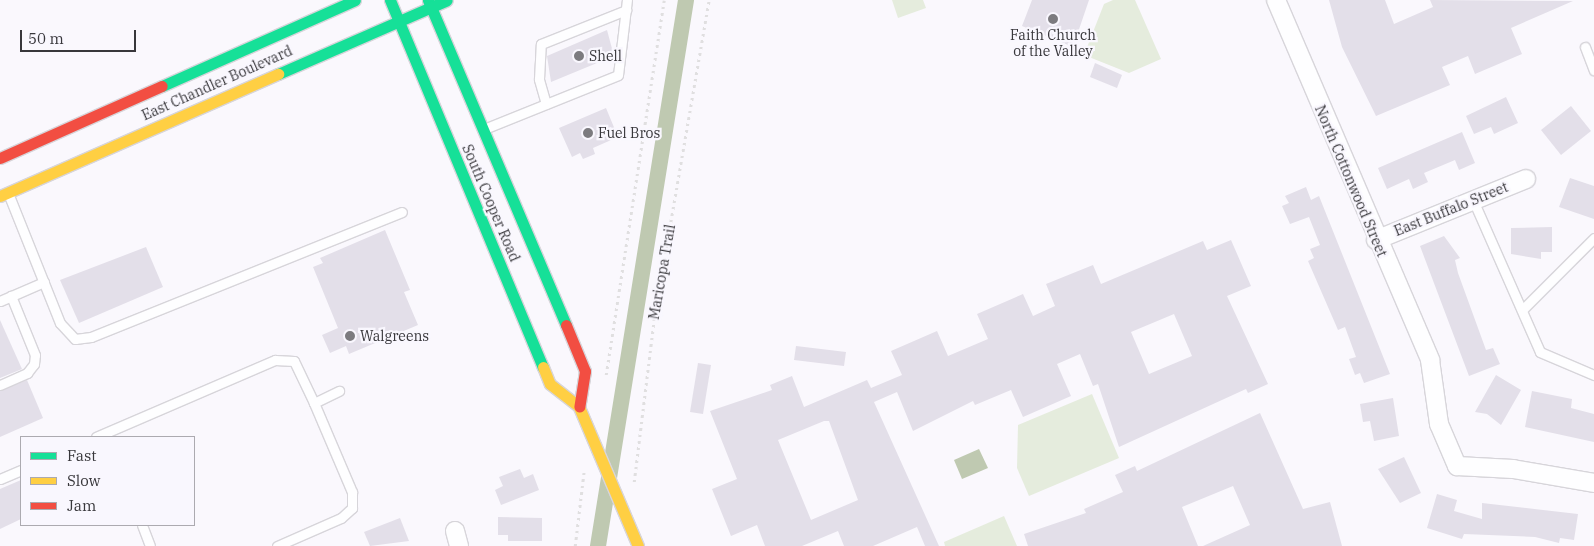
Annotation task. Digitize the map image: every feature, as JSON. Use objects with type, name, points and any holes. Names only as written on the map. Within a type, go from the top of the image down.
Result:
[{"type":"main road","name":"East Chandler Boulevard","points":[[0,158],[355,0]]},
{"type":"main road","name":"South Cooper Road","points":[[390,0],[550,384],[579,407],[638,546]]},
{"type":"main road","name":"East Chandler Boulevard","points":[[4,194],[399,21],[430,3],[447,0]]},
{"type":"main road","name":"South Cooper Road","points":[[430,3],[585,371],[579,407]]},
{"type":"main road","points":[[3,180],[4,194]]},
{"type":"street","name":"North Cottonwood Street","points":[[1276,0],[1376,240],[1430,360],[1439,424],[1457,466],[1513,468],[1594,483]]},
{"type":"street","name":"East Buffalo Street","points":[[1376,240],[1526,179]]},
{"type":"lane","points":[[484,130],[618,75],[627,5]]},
{"type":"lane","points":[[546,104],[539,79],[541,44],[627,5]]},
{"type":"lane","points":[[1585,47],[1594,70]]},
{"type":"lane","points":[[4,194],[44,282],[60,323],[75,339],[91,337],[402,212]]},
{"type":"lane","points":[[1473,200],[1540,352],[1594,374]]},
{"type":"lane","points":[[1522,310],[1594,238]]},
{"type":"lane","points":[[0,301],[44,282]]},
{"type":"lane","points":[[0,385],[27,373],[34,364],[35,355],[11,296]]},
{"type":"lane","points":[[102,436],[275,360],[294,360],[352,492],[352,508],[341,518],[276,546]]},
{"type":"lane","points":[[314,403],[338,391]]},
{"type":"lane","points":[[0,479],[20,470]]},
{"type":"lane","points":[[142,526],[150,546]]},
{"type":"path","points":[[604,383],[664,0]]},
{"type":"path","name":"Maricopa Trail","points":[[634,485],[654,318],[709,0]]},
{"type":"path","points":[[575,546],[586,465]]},
{"type":"shaded area","points":[[892,0],[923,0],[926,8],[898,18]]},
{"type":"shaded area","points":[[1113,0],[1135,0],[1161,59],[1129,73],[1084,55],[1104,4]]},
{"type":"shaded area","points":[[1092,394],[1119,458],[1029,496],[1017,468],[1018,425]]},
{"type":"shaded area","points":[[979,449],[988,468],[962,479],[954,460]]},
{"type":"shaded area","points":[[1004,516],[1017,546],[945,546],[944,542]]},
{"type":"building","name":"Faith Church of the Valley","points":[[1032,0],[1089,0],[1073,47],[1022,26]]},
{"type":"building","points":[[1329,0],[1385,0],[1394,24],[1433,7],[1430,0],[1573,1],[1511,28],[1522,54],[1475,74],[1468,56],[1442,67],[1450,85],[1376,116],[1342,47]]},
{"type":"building","name":"Shell","points":[[607,30],[614,56],[551,82],[547,56]]},
{"type":"building","points":[[1095,63],[1122,75],[1117,88],[1090,77]]},
{"type":"building","points":[[1506,97],[1518,123],[1494,134],[1491,127],[1474,134],[1466,116]]},
{"type":"building","points":[[1571,106],[1591,131],[1561,155],[1541,130]]},
{"type":"building","name":"Fuel Bros","points":[[606,108],[618,137],[593,148],[595,154],[583,159],[580,153],[572,157],[559,128]]},
{"type":"building","points":[[1462,132],[1475,163],[1459,170],[1455,160],[1424,173],[1428,182],[1413,189],[1409,179],[1387,189],[1378,168]]},
{"type":"building","points":[[1570,178],[1594,186],[1594,219],[1559,207]]},
{"type":"building","points":[[1306,187],[1311,200],[1319,196],[1390,374],[1364,383],[1360,373],[1355,375],[1349,359],[1356,357],[1345,327],[1338,330],[1308,261],[1314,258],[1310,249],[1320,245],[1309,217],[1290,224],[1282,206],[1289,203],[1285,196]]},
{"type":"building","points":[[1552,227],[1552,252],[1541,252],[1541,259],[1511,254],[1511,228]]},
{"type":"building","name":"Walgreens","points":[[385,230],[410,290],[404,292],[418,325],[349,354],[346,346],[330,353],[322,335],[338,328],[313,267],[323,263],[320,258]]},
{"type":"building","points":[[1444,236],[1460,258],[1455,260],[1458,273],[1486,350],[1493,348],[1500,364],[1469,376],[1420,246]]},
{"type":"building","points":[[1231,240],[1251,286],[1227,296],[1268,384],[1248,393],[1246,389],[1119,447],[1098,384],[1093,386],[1080,354],[1057,364],[1071,396],[1023,417],[1011,390],[975,405],[973,401],[913,431],[897,392],[874,402],[939,546],[925,546],[917,527],[873,546],[844,546],[838,531],[802,546],[765,546],[757,525],[731,536],[712,489],[737,479],[710,411],[772,390],[770,385],[792,376],[804,407],[867,380],[871,388],[902,375],[891,351],[937,331],[948,356],[988,339],[977,314],[1023,294],[1033,316],[1055,306],[1046,284],[1093,265],[1101,284],[1203,241],[1207,250]],"holes":[[[1174,314],[1192,356],[1149,374],[1131,332]],[[824,421],[829,421],[858,500],[811,520],[778,440]]]},
{"type":"building","points":[[146,247],[163,287],[79,323],[60,280]]},
{"type":"building","points":[[0,320],[22,369],[0,378]]},
{"type":"building","points":[[796,346],[846,352],[844,366],[794,360]]},
{"type":"building","points":[[698,363],[711,365],[703,414],[690,412]]},
{"type":"building","points":[[1496,375],[1521,390],[1501,425],[1487,414],[1475,412]]},
{"type":"building","points":[[27,380],[43,418],[0,437],[0,391]]},
{"type":"building","points":[[1532,391],[1572,399],[1571,408],[1594,414],[1594,442],[1525,427]]},
{"type":"building","points":[[1393,398],[1399,436],[1374,441],[1370,421],[1363,422],[1360,404]]},
{"type":"building","points":[[1260,413],[1303,509],[1330,502],[1342,546],[1203,546],[1250,525],[1233,486],[1182,507],[1198,546],[1028,546],[1024,534],[1086,513],[1084,509],[1123,492],[1115,475],[1135,466],[1137,471]]},
{"type":"building","points":[[1404,457],[1421,493],[1400,503],[1378,469]]},
{"type":"building","points":[[520,469],[524,478],[533,474],[539,490],[501,505],[495,490],[503,486],[499,477]]},
{"type":"building","points":[[20,480],[20,519],[0,529],[0,489]]},
{"type":"building","points":[[1437,494],[1457,500],[1454,511],[1482,519],[1482,503],[1578,514],[1574,540],[1560,538],[1559,543],[1535,537],[1464,534],[1462,539],[1427,528]]},
{"type":"building","points":[[498,517],[542,518],[542,541],[508,541],[508,535],[498,535]]},
{"type":"building","points":[[400,518],[409,541],[370,546],[364,532]]},
{"type":"waterway","points":[[598,546],[686,0]]},
{"type":"traffic: fast","points":[[162,86],[355,0]]},
{"type":"traffic: fast","points":[[390,0],[543,367]]},
{"type":"traffic: fast","points":[[428,0],[566,325]]},
{"type":"traffic: fast","points":[[278,74],[447,0]]},
{"type":"traffic: slow","points":[[0,196],[278,74]]},
{"type":"traffic: slow","points":[[543,367],[550,384],[579,407],[638,546]]},
{"type":"traffic: jam","points":[[0,158],[162,86]]},
{"type":"traffic: jam","points":[[566,325],[585,371],[579,407]]},
{"type":"place","name":"Faith Church of the Valley","points":[[1053,19]]},
{"type":"place","name":"Shell","points":[[579,56]]},
{"type":"place","name":"Fuel Bros","points":[[588,133]]},
{"type":"place","name":"Walgreens","points":[[350,336]]}]
